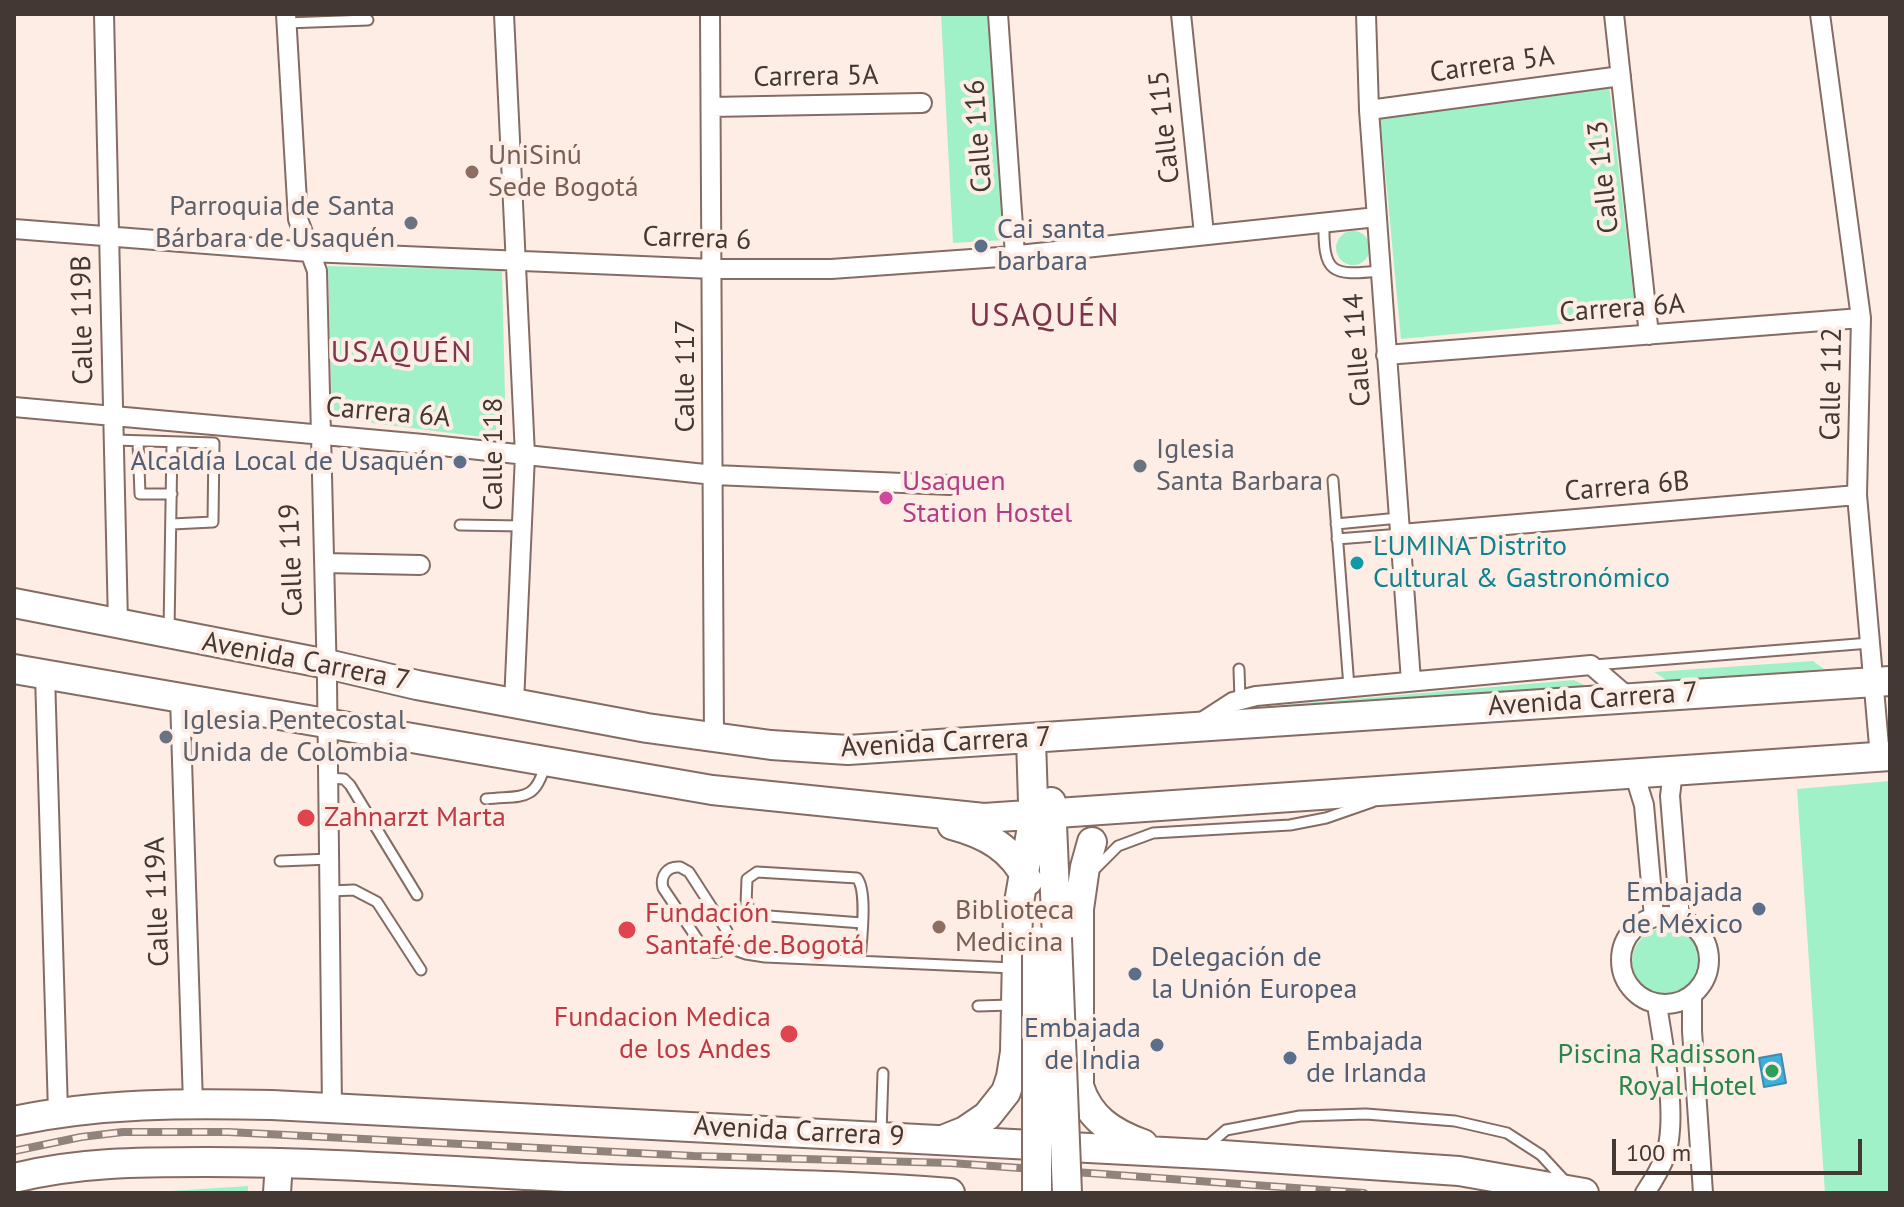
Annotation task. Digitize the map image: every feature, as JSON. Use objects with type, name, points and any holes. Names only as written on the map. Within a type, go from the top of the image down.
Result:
[{"type":"main road","name":"Avenida Carrera 7","points":[[14,603],[647,728],[848,750],[1882,682]]},
{"type":"main road","name":"Avenida Carrera 7","points":[[14,669],[735,793],[984,818],[1885,757]]},
{"type":"main road","points":[[1040,738],[1043,892],[1067,1193]]},
{"type":"main road","points":[[1043,892],[1129,808]]},
{"type":"main road","points":[[897,811],[984,836],[1010,853],[1043,892],[1079,909],[1078,1074],[1083,1096],[1087,1107],[1111,1130],[1166,1152]]},
{"type":"main road","points":[[943,1140],[965,1131],[987,1116],[1006,1092],[1014,1066],[1017,968],[1043,892],[1042,814]]},
{"type":"main road","points":[[1037,1193],[1047,940]]},
{"type":"main road","name":"Avenida Carrera 9","points":[[14,1121],[58,1112],[145,1104],[332,1108],[1166,1152],[1459,1171],[1578,1191]]},
{"type":"main road","name":"Avenida Carrera 9","points":[[14,1178],[109,1162],[273,1162],[819,1190],[950,1193]]},
{"type":"street","name":"Calle 119B","points":[[104,14],[118,624]]},
{"type":"street","name":"Calle 118","points":[[504,14],[525,455],[514,703]]},
{"type":"street","name":"Calle 117","points":[[710,14],[714,737]]},
{"type":"street","name":"Calle 116","points":[[998,14],[1015,255]]},
{"type":"street","name":"Calle 115","points":[[1181,14],[1204,234]]},
{"type":"street","name":"Calle 114","points":[[1366,14],[1369,110],[1411,681]]},
{"type":"street","name":"Calle 113","points":[[1614,14],[1649,335]]},
{"type":"street","name":"Calle 112","points":[[1820,14],[1861,318],[1857,495],[1870,643],[1882,682],[1877,727],[1885,757]]},
{"type":"street","name":"Calle 119","points":[[286,19],[298,219],[317,271],[327,664],[332,1108]]},
{"type":"street","name":"Carrera 5A","points":[[1369,110],[1621,76]]},
{"type":"street","name":"Carrera 5A","points":[[711,107],[922,103]]},
{"type":"street","name":"Carrera 6","points":[[14,229],[309,252],[713,269],[831,269],[1015,255],[1377,217]]},
{"type":"street","name":"Carrera 6A","points":[[1386,355],[1861,318]]},
{"type":"street","name":"Carrera 6A","points":[[14,407],[113,416],[214,435],[321,435],[714,475],[950,485]]},
{"type":"street","name":"Carrera 6B","points":[[1400,526],[1857,495]]},
{"type":"street","points":[[324,563],[420,565]]},
{"type":"street","points":[[1195,727],[1240,699],[1591,665],[1628,697]]},
{"type":"street","points":[[45,675],[58,1112]]},
{"type":"street","name":"Calle 119A","points":[[180,698],[193,1104]]},
{"type":"street","points":[[1673,771],[1670,796],[1680,919]]},
{"type":"street","points":[[1634,773],[1644,805],[1654,917]]},
{"type":"street","points":[[1654,917],[1680,919],[1698,931],[1709,951],[1707,975],[1692,995],[1682,1002],[1657,1004],[1635,992],[1622,969],[1621,957],[1631,932],[1642,923],[1654,917]]},
{"type":"street","points":[[1692,995],[1703,1193]]},
{"type":"street","points":[[1645,1193],[1666,1154],[1671,1127],[1657,1004]]},
{"type":"street","points":[[265,1193],[273,1162]]},
{"type":"street","points":[[273,1162],[277,1193]]},
{"type":"lane","points":[[286,19],[368,20]]},
{"type":"lane","points":[[1324,221],[1323,246],[1336,272],[1380,271]]},
{"type":"lane","points":[[114,440],[172,442],[214,435],[213,522],[172,524]]},
{"type":"lane","points":[[138,442],[140,494],[172,494]]},
{"type":"lane","points":[[168,635],[172,442]]},
{"type":"lane","points":[[1333,480],[1349,687]]},
{"type":"lane","points":[[1336,524],[1400,526]]},
{"type":"lane","points":[[460,525],[522,526]]},
{"type":"lane","points":[[1337,539],[1400,526]]},
{"type":"lane","points":[[1591,665],[1870,643]]},
{"type":"lane","points":[[1239,669],[1240,699]]},
{"type":"lane","points":[[486,799],[535,791],[546,762]]},
{"type":"lane","points":[[328,778],[344,779],[350,785],[417,895]]},
{"type":"lane","points":[[1043,892],[1133,838],[1166,831],[1290,825],[1326,818],[1411,788]]},
{"type":"lane","points":[[280,861],[330,859]]},
{"type":"lane","points":[[726,947],[727,931],[689,872],[680,867],[670,868],[663,876],[663,888],[701,945],[715,953],[726,947],[765,957],[1017,968]]},
{"type":"lane","points":[[860,961],[862,923],[862,887],[857,878],[757,872],[747,879],[746,904],[756,915],[862,923]]},
{"type":"lane","points":[[330,891],[354,890],[377,902],[421,970]]},
{"type":"lane","points":[[978,1006],[1016,1005]]},
{"type":"lane","points":[[881,1137],[883,1073]]},
{"type":"lane","points":[[1200,1154],[1226,1130],[1300,1116],[1366,1114],[1455,1121],[1507,1133],[1541,1155],[1578,1191]]},
{"type":"green space","points":[[941,14],[994,14],[1006,240],[953,243]]},
{"type":"green space","points":[[1609,85],[1636,317],[1401,339],[1380,116]]},
{"type":"green space","points":[[1353,231],[1365,236],[1370,248],[1365,260],[1353,265],[1341,260],[1336,248],[1341,236]]},
{"type":"green space","points":[[328,266],[502,270],[506,440],[332,418]]},
{"type":"green space","points":[[1813,661],[1824,669],[1668,681],[1654,672]]},
{"type":"green space","points":[[1574,680],[1586,686],[1247,714],[1272,706]]},
{"type":"green space","points":[[1890,781],[1890,1193],[1825,1193],[1797,789]]},
{"type":"green space","points":[[1659,928],[1673,928],[1685,933],[1695,943],[1700,962],[1695,981],[1685,991],[1673,996],[1659,996],[1647,991],[1637,981],[1632,969],[1632,955],[1637,943],[1647,933]]},
{"type":"green space","points":[[248,1186],[248,1193],[139,1193]]},
{"type":"water","name":"Piscina Radisson Royal Hotel","points":[[1781,1054],[1786,1083],[1764,1087],[1759,1058]]},
{"type":"railway","points":[[14,1151],[123,1132],[228,1132],[694,1156],[951,1163],[1364,1193]]},
{"type":"place","name":"UniSinú Sede Bogotá","points":[[472,172]]},
{"type":"place","name":"Parroquia de Santa Bárbara de Usaquén","points":[[411,223]]},
{"type":"place","name":"Cai santa barbara","points":[[981,246]]},
{"type":"place","name":"Alcaldía Local de Usaquén","points":[[460,462]]},
{"type":"place","name":"Iglesia Santa Barbara","points":[[1140,466]]},
{"type":"place","name":"Usaquen Station Hostel","points":[[886,498]]},
{"type":"place","name":"LUMINA Distrito Cultural & Gastronómico","points":[[1357,563]]},
{"type":"place","name":"Iglesia Pentecostal Unida de Colombia","points":[[166,737]]},
{"type":"place","name":"Zahnarzt Marta","points":[[306,818]]},
{"type":"place","name":"Embajada de México","points":[[1759,909]]},
{"type":"place","name":"Biblioteca Medicina","points":[[939,927]]},
{"type":"place","name":"Fundación Santafé de Bogotá","points":[[627,930]]},
{"type":"place","name":"Delegación de la Unión Europea","points":[[1135,974]]},
{"type":"place","name":"Fundacion Medica de los Andes","points":[[789,1034]]},
{"type":"place","name":"Embajada de India","points":[[1157,1045]]},
{"type":"place","name":"Embajada de Irlanda","points":[[1290,1058]]},
{"type":"place","name":"Piscina Radisson Royal Hotel","points":[[1772,1071]]},
{"type":"district","name":"USAQUÉN","points":[[1045,317]]},
{"type":"district","name":"USAQUÉN","points":[[402,353]]}]
